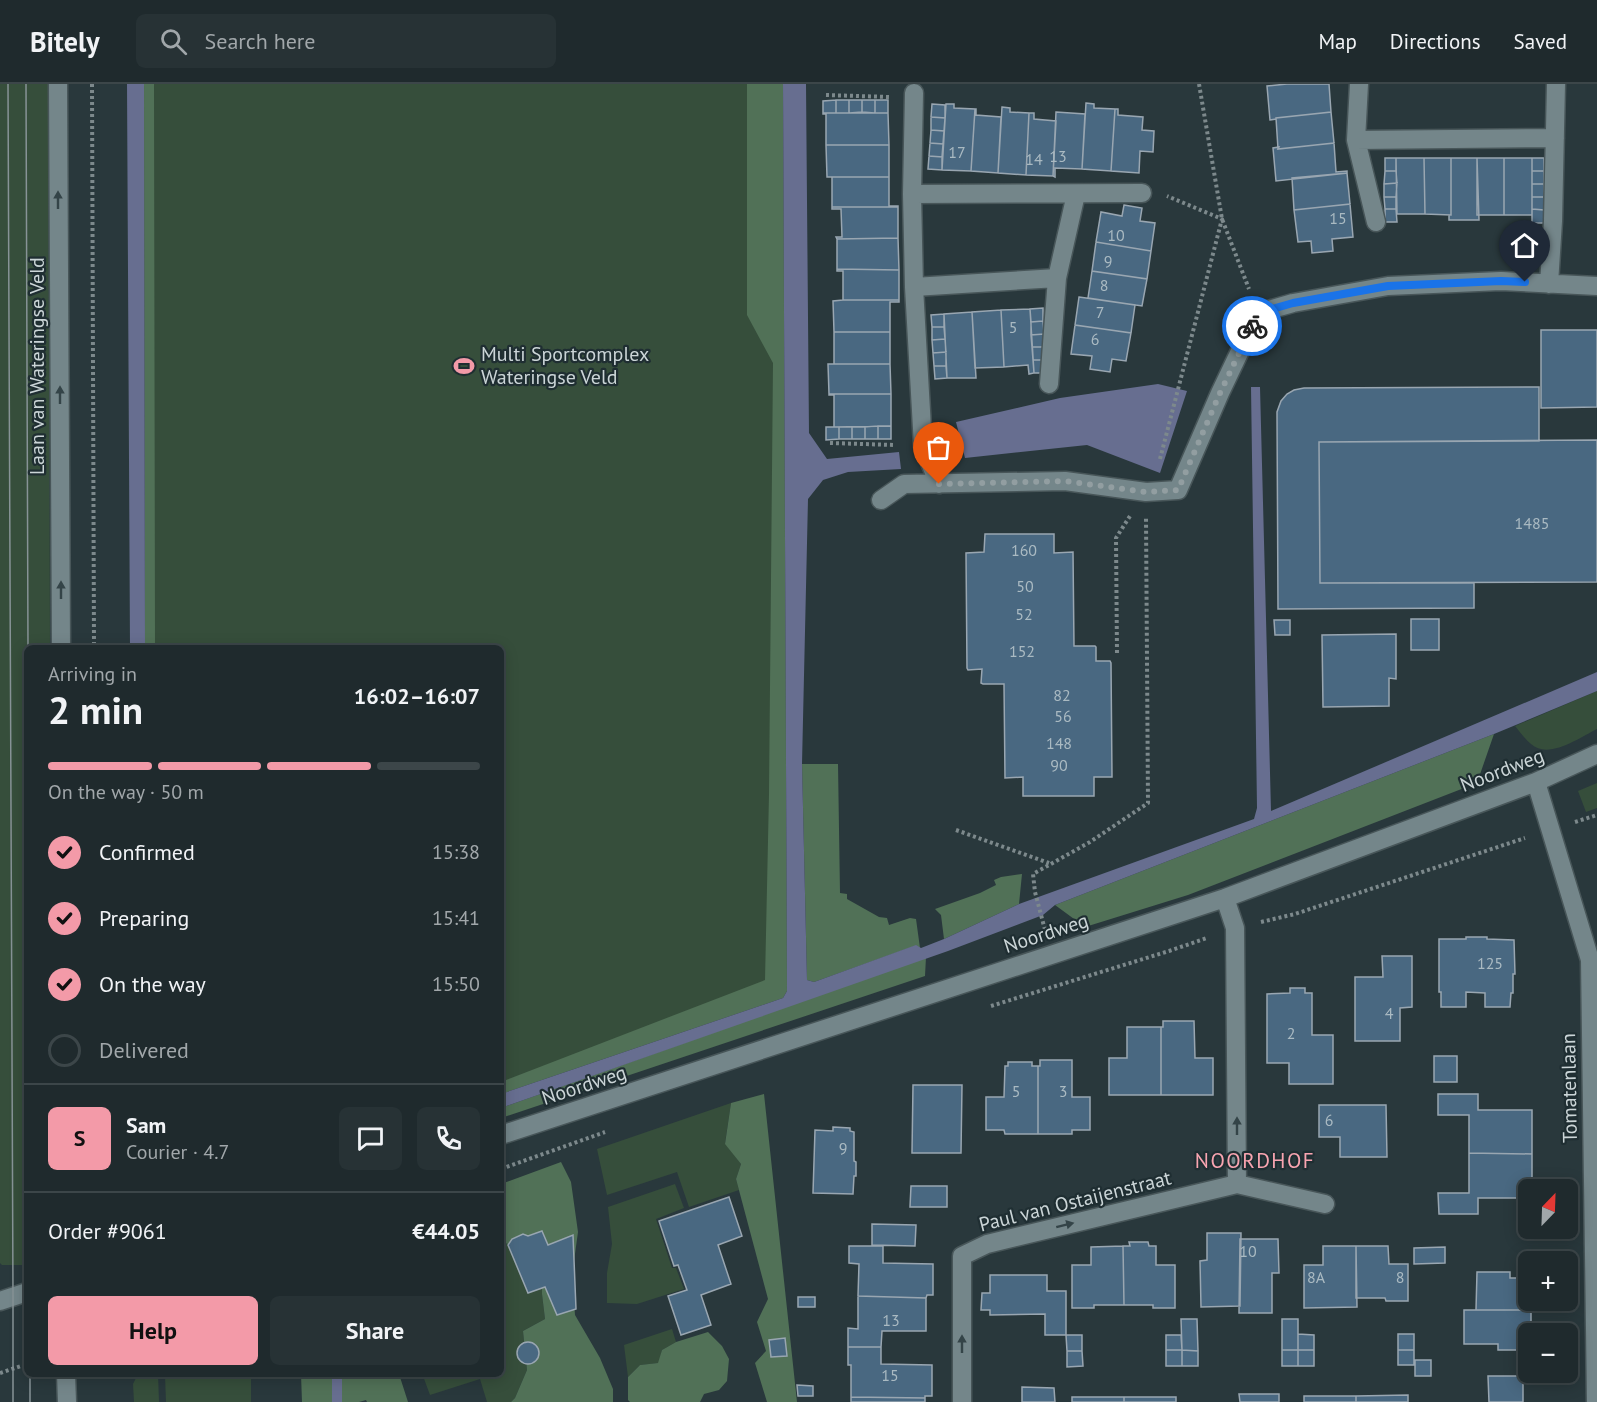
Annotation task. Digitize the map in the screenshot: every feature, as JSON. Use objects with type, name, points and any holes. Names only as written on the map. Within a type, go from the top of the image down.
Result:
[{"type":"street","name":"Laan van Wateringse Veld","points":[[58,84],[61,645]]},
{"type":"street","points":[[1359,84],[1356,140],[1376,222]]},
{"type":"street","points":[[1549,284],[1556,84]]},
{"type":"street","points":[[914,95],[912,194],[914,287],[923,446],[939,484]]},
{"type":"street","points":[[1356,140],[1555,138]]},
{"type":"street","points":[[912,194],[1142,193]]},
{"type":"street","points":[[1049,384],[1057,278],[1077,194]]},
{"type":"street","points":[[914,287],[1057,278]]},
{"type":"street","points":[[881,500],[904,484],[1065,481],[1146,492],[1178,490],[1258,313],[1293,303],[1388,286],[1501,281],[1597,286]]},
{"type":"street","name":"Noordweg","points":[[504,1135],[1225,898],[1536,782],[1597,754]]},
{"type":"street","name":"Tomatenlaan","points":[[1536,782],[1590,960],[1596,1402]]},
{"type":"street","points":[[1225,898],[1235,928],[1237,1184]]},
{"type":"street","name":"Paul van Ostaijenstraat","points":[[962,1402],[962,1256],[987,1244],[1237,1184],[1325,1204]]},
{"type":"street","points":[[0,1301],[24,1293]]},
{"type":"street","points":[[66,1377],[67,1402]]},
{"type":"path","points":[[92,84],[94,645]]},
{"type":"path","points":[[1199,84],[1222,219],[1258,313]]},
{"type":"path","points":[[826,94],[914,95]]},
{"type":"path","points":[[1142,193],[1165,195],[1222,219]]},
{"type":"path","points":[[1158,465],[1222,219]]},
{"type":"path","points":[[830,443],[923,446]]},
{"type":"path","points":[[1117,653],[1116,538],[1146,492]]},
{"type":"path","points":[[1042,922],[1033,874],[1090,842],[1148,802],[1146,492]]},
{"type":"path","points":[[987,1007],[1169,951],[1235,928],[1295,914],[1597,816]]},
{"type":"path","points":[[956,830],[1050,864]]},
{"type":"path","points":[[504,1167],[611,1130]]},
{"type":"path","points":[[0,1373],[24,1365]]},
{"type":"green space","points":[[0,84],[48,84],[50,645],[24,645],[24,1265],[2,1265],[0,1263]]},
{"type":"green space","name":"Multi Sportcomplex Wateringse Veld","points":[[144,84],[783,84],[787,991],[504,1093],[504,645],[145,645]]},
{"type":"green space","points":[[144,84],[154,84],[155,645],[145,645]]},
{"type":"green space","points":[[747,84],[783,84],[787,991],[783,998],[504,1093],[504,1081],[765,980],[773,363],[747,315]]},
{"type":"green space","points":[[1597,691],[1597,729],[1564,746],[1546,750],[1538,748],[1529,742],[1515,726]]},
{"type":"green space","points":[[1494,734],[1477,783],[1188,895],[1085,927],[1055,905]]},
{"type":"green space","points":[[802,764],[838,764],[840,893],[847,894],[847,899],[879,917],[887,918],[889,925],[910,918],[916,919],[920,948],[915,946],[814,982],[807,980]]},
{"type":"green space","points":[[1597,783],[1597,808],[1586,812],[1578,791]]},
{"type":"green space","points":[[1022,874],[1019,904],[944,939],[941,915],[935,909],[980,893],[996,885],[994,880],[1001,877]]},
{"type":"green space","points":[[926,957],[925,976],[504,1117],[504,1107]]},
{"type":"green space","points":[[764,1094],[797,1402],[767,1402],[755,1363],[766,1351],[757,1322],[768,1299],[736,1179],[741,1164],[725,1144],[731,1103]]},
{"type":"green space","points":[[731,1103],[725,1143],[741,1164],[736,1179],[739,1190],[689,1207],[677,1172],[607,1195],[597,1149]]},
{"type":"green space","points":[[561,1162],[571,1182],[578,1232],[572,1276],[575,1315],[600,1358],[613,1389],[613,1402],[511,1402],[527,1370],[523,1331],[545,1319],[542,1273],[521,1253],[504,1242],[504,1183]]},
{"type":"green space","points":[[675,1184],[684,1208],[656,1219],[672,1268],[676,1268],[684,1289],[637,1304],[607,1303],[607,1273],[612,1244],[608,1207]]},
{"type":"green space","points":[[504,1242],[521,1253],[542,1273],[545,1319],[523,1331],[527,1370],[515,1398],[511,1402],[487,1402],[480,1379],[430,1395],[423,1377],[504,1377]]},
{"type":"green space","points":[[672,1329],[676,1342],[662,1350],[659,1363],[640,1365],[628,1377],[624,1345]]},
{"type":"green space","points":[[708,1332],[722,1346],[729,1359],[727,1381],[719,1390],[704,1394],[700,1402],[630,1402],[628,1400],[628,1377],[640,1365],[658,1363],[662,1350],[676,1342]]},
{"type":"green space","points":[[136,1377],[158,1377],[159,1402],[134,1402],[133,1384]]},
{"type":"green space","points":[[165,1377],[251,1377],[251,1402],[166,1402]]},
{"type":"green space","points":[[301,1377],[400,1377],[408,1402],[367,1402],[366,1400],[302,1402]]},
{"type":"water","points":[[127,84],[144,84],[145,645],[130,645]]},
{"type":"water","points":[[783,84],[806,84],[809,433],[827,459],[899,452],[901,469],[848,472],[823,480],[808,499],[802,764],[807,980],[814,982],[916,945],[921,948],[1019,904],[1254,819],[1257,808],[1251,387],[1260,387],[1271,811],[1597,672],[1597,691],[1494,734],[1055,905],[1043,915],[948,951],[504,1107],[504,1093],[783,998],[787,991]]},
{"type":"water","points":[[1158,384],[1187,391],[1160,473],[1087,445],[965,458],[956,422],[1060,398]]},
{"type":"building","points":[[1329,84],[1331,112],[1270,120],[1267,86]]},
{"type":"building","points":[[836,100],[849,100],[849,113],[836,113]]},
{"type":"building","points":[[836,100],[836,113],[823,113],[823,101]]},
{"type":"building","points":[[849,100],[862,100],[862,112],[849,113]]},
{"type":"building","points":[[862,100],[875,100],[875,113],[862,112]]},
{"type":"building","points":[[875,100],[888,100],[888,113],[875,113]]},
{"type":"building","points":[[1086,103],[1094,104],[1094,108],[1115,109],[1111,171],[1082,169]]},
{"type":"building","points":[[932,104],[945,105],[945,118],[931,117]]},
{"type":"building","points":[[946,104],[954,104],[954,108],[975,109],[971,171],[942,170]]},
{"type":"building","points":[[1002,107],[1010,108],[1010,112],[1029,113],[1026,175],[998,173]]},
{"type":"building","points":[[975,109],[976,115],[1001,117],[998,173],[971,171]]},
{"type":"building","points":[[1115,109],[1118,109],[1118,115],[1143,117],[1142,130],[1154,131],[1153,152],[1140,151],[1139,173],[1111,171]]},
{"type":"building","points":[[1056,112],[1085,114],[1082,169],[1055,168],[1055,177],[1053,176]]},
{"type":"building","points":[[1331,112],[1334,143],[1278,149],[1276,118]]},
{"type":"building","points":[[823,113],[888,113],[889,145],[826,145],[826,114]]},
{"type":"building","points":[[1029,113],[1034,113],[1034,119],[1056,121],[1053,176],[1026,175]]},
{"type":"building","points":[[931,117],[945,118],[944,131],[931,130]]},
{"type":"building","points":[[931,130],[944,131],[943,144],[930,143]]},
{"type":"building","points":[[930,143],[943,144],[942,157],[929,156]]},
{"type":"building","points":[[1334,143],[1336,172],[1347,171],[1347,173],[1276,181],[1273,148]]},
{"type":"building","points":[[826,145],[889,145],[889,177],[827,177]]},
{"type":"building","points":[[929,156],[942,157],[942,170],[928,169]]},
{"type":"building","points":[[1385,158],[1396,158],[1396,171],[1385,171]]},
{"type":"building","points":[[1396,158],[1424,158],[1425,214],[1397,214]]},
{"type":"building","points":[[1424,158],[1451,158],[1451,215],[1425,214]]},
{"type":"building","points":[[1451,158],[1477,158],[1479,220],[1449,220],[1449,215],[1451,215]]},
{"type":"building","points":[[1477,158],[1504,158],[1504,215],[1477,215]]},
{"type":"building","points":[[1504,158],[1532,158],[1532,215],[1504,215]]},
{"type":"building","points":[[1532,158],[1544,158],[1544,171],[1532,171]]},
{"type":"building","points":[[1385,171],[1396,171],[1397,183],[1384,184]]},
{"type":"building","points":[[1532,171],[1544,171],[1544,184],[1532,184]]},
{"type":"building","points":[[1347,173],[1350,204],[1294,210],[1292,178]]},
{"type":"building","points":[[832,177],[889,177],[889,206],[898,207],[832,207]]},
{"type":"building","points":[[1397,183],[1396,197],[1384,197],[1384,184]]},
{"type":"building","points":[[1532,184],[1544,184],[1544,197],[1532,197]]},
{"type":"building","points":[[1384,197],[1396,197],[1396,209],[1385,209]]},
{"type":"building","points":[[1532,197],[1544,197],[1544,210],[1532,209]]},
{"type":"building","points":[[1350,204],[1353,237],[1332,239],[1333,251],[1312,253],[1311,241],[1298,242],[1294,210]]},
{"type":"building","points":[[1124,205],[1142,208],[1140,221],[1155,223],[1151,251],[1096,242],[1101,212],[1122,216]]},
{"type":"building","points":[[832,207],[898,207],[898,238],[837,239],[836,237],[842,237],[841,209],[832,209]]},
{"type":"building","points":[[1385,209],[1396,209],[1397,222],[1385,222]]},
{"type":"building","points":[[1532,209],[1544,210],[1544,223],[1532,223]]},
{"type":"building","points":[[898,238],[899,270],[837,269],[837,239]]},
{"type":"building","points":[[1096,242],[1151,251],[1147,279],[1092,271]]},
{"type":"building","points":[[837,269],[899,270],[899,300],[843,300],[843,271],[837,271]]},
{"type":"building","points":[[1092,271],[1147,279],[1142,306],[1088,298]]},
{"type":"building","points":[[1079,297],[1135,305],[1131,333],[1075,325]]},
{"type":"building","points":[[899,300],[899,302],[890,302],[890,332],[834,332],[833,301]]},
{"type":"building","points":[[1043,308],[1043,321],[1031,322],[1030,309]]},
{"type":"building","points":[[1030,309],[1034,373],[1029,374],[1028,365],[1004,367],[1001,310]]},
{"type":"building","points":[[1001,310],[1004,367],[975,368],[972,312]]},
{"type":"building","points":[[972,312],[976,378],[947,378],[944,314]]},
{"type":"building","points":[[944,314],[944,327],[932,327],[931,315]]},
{"type":"building","points":[[1043,321],[1044,334],[1031,335],[1031,322]]},
{"type":"building","points":[[1075,325],[1131,333],[1126,361],[1112,359],[1110,372],[1090,369],[1092,356],[1071,354]]},
{"type":"building","points":[[932,327],[944,327],[945,339],[932,340]]},
{"type":"building","points":[[1541,330],[1597,330],[1597,407],[1541,408]]},
{"type":"building","points":[[834,332],[890,332],[890,364],[834,364]]},
{"type":"building","points":[[1044,334],[1045,347],[1032,347],[1031,335]]},
{"type":"building","points":[[945,339],[946,352],[933,353],[932,340]]},
{"type":"building","points":[[1032,347],[1045,347],[1045,360],[1033,360]]},
{"type":"building","points":[[946,352],[946,366],[934,366],[933,353]]},
{"type":"building","points":[[1033,360],[1045,360],[1046,373],[1034,373]]},
{"type":"building","points":[[828,364],[890,364],[891,394],[829,394]]},
{"type":"building","points":[[934,366],[946,366],[947,378],[935,379]]},
{"type":"building","points":[[1539,387],[1539,441],[1319,442],[1320,583],[1474,583],[1474,608],[1278,609],[1277,412],[1281,401],[1287,394],[1304,388]]},
{"type":"building","points":[[829,394],[891,394],[891,426],[834,427],[834,395]]},
{"type":"building","points":[[878,426],[878,439],[865,439],[865,427]]},
{"type":"building","points":[[878,426],[891,426],[891,439],[878,439]]},
{"type":"building","points":[[826,427],[839,427],[839,439],[826,440]]},
{"type":"building","points":[[839,427],[852,427],[852,439],[839,439]]},
{"type":"building","points":[[852,427],[865,427],[865,439],[852,439]]},
{"type":"building","points":[[1597,440],[1597,582],[1320,583],[1319,442]]},
{"type":"building","points":[[985,534],[1054,534],[1054,553],[1073,552],[1074,646],[1095,646],[1096,661],[1110,661],[1111,663],[1112,777],[1094,777],[1094,796],[1023,796],[1023,777],[1005,778],[1004,684],[983,684],[981,683],[982,669],[968,670],[967,668],[966,553],[984,552]]},
{"type":"building","points":[[1411,619],[1439,619],[1439,650],[1411,650]]},
{"type":"building","points":[[1274,620],[1290,620],[1290,635],[1275,635]]},
{"type":"building","points":[[1396,634],[1396,679],[1389,678],[1389,706],[1323,707],[1322,635]]},
{"type":"building","points":[[1466,937],[1514,940],[1515,974],[1513,974],[1510,1007],[1485,1007],[1485,993],[1466,992],[1466,1007],[1441,1007],[1439,939],[1466,939]]},
{"type":"building","points":[[1382,956],[1412,956],[1412,1007],[1400,1008],[1400,1041],[1355,1041],[1355,977],[1383,977]]},
{"type":"building","points":[[1290,988],[1305,988],[1305,993],[1312,993],[1312,1035],[1333,1035],[1333,1084],[1289,1084],[1289,1063],[1267,1063],[1267,994],[1290,993]]},
{"type":"building","points":[[1163,1021],[1194,1021],[1195,1058],[1213,1058],[1213,1095],[1161,1095],[1161,1027],[1163,1027]]},
{"type":"building","points":[[1127,1027],[1161,1027],[1161,1095],[1109,1095],[1109,1058],[1127,1058]]},
{"type":"building","points":[[1434,1056],[1457,1056],[1457,1082],[1434,1082]]},
{"type":"building","points":[[1040,1060],[1072,1060],[1072,1097],[1090,1097],[1090,1130],[1072,1130],[1072,1134],[1038,1134],[1038,1066],[1040,1066]]},
{"type":"building","points":[[1008,1062],[1032,1062],[1032,1066],[1038,1066],[1038,1134],[1005,1134],[1004,1130],[986,1130],[986,1097],[1004,1097],[1005,1066],[1008,1066]]},
{"type":"building","points":[[913,1085],[962,1085],[961,1153],[912,1153]]},
{"type":"building","points":[[1438,1094],[1478,1094],[1478,1110],[1532,1110],[1532,1154],[1469,1153],[1469,1115],[1438,1115]]},
{"type":"building","points":[[1319,1105],[1386,1105],[1387,1157],[1340,1157],[1340,1137],[1319,1137]]},
{"type":"building","points":[[833,1127],[850,1128],[850,1131],[854,1132],[856,1176],[854,1176],[853,1194],[813,1193],[815,1130],[833,1131]]},
{"type":"building","points":[[1469,1153],[1532,1154],[1532,1179],[1518,1179],[1518,1198],[1478,1198],[1478,1214],[1439,1214],[1438,1193],[1469,1193]]},
{"type":"building","points":[[911,1186],[947,1186],[947,1207],[910,1207]]},
{"type":"building","points":[[729,1197],[742,1236],[718,1245],[731,1284],[701,1295],[711,1325],[681,1335],[668,1296],[687,1290],[678,1265],[674,1266],[659,1221]]},
{"type":"building","points":[[872,1224],[916,1225],[915,1246],[872,1245]]},
{"type":"building","points":[[542,1231],[548,1245],[573,1235],[576,1309],[557,1315],[545,1287],[528,1293],[508,1245],[512,1239],[523,1234],[528,1236]]},
{"type":"building","points":[[1207,1233],[1241,1233],[1240,1306],[1201,1307],[1200,1261],[1207,1260]]},
{"type":"building","points":[[1240,1239],[1278,1239],[1279,1273],[1272,1273],[1272,1313],[1239,1313]]},
{"type":"building","points":[[1129,1242],[1148,1242],[1149,1246],[1156,1246],[1156,1265],[1175,1265],[1175,1308],[1124,1305],[1123,1246],[1130,1246]]},
{"type":"building","points":[[849,1246],[883,1246],[883,1263],[933,1264],[933,1295],[927,1295],[926,1298],[858,1296],[859,1264],[849,1263]]},
{"type":"building","points":[[1123,1246],[1124,1305],[1072,1308],[1072,1265],[1091,1265],[1091,1247]]},
{"type":"building","points":[[1323,1246],[1356,1246],[1357,1307],[1304,1308],[1304,1265],[1323,1265]]},
{"type":"building","points":[[1356,1246],[1388,1246],[1389,1264],[1408,1264],[1408,1301],[1356,1298]]},
{"type":"building","points":[[1445,1247],[1445,1263],[1414,1264],[1414,1248]]},
{"type":"building","points":[[1477,1272],[1510,1272],[1510,1278],[1518,1278],[1518,1310],[1476,1310]]},
{"type":"building","points":[[990,1275],[1047,1275],[1047,1291],[1066,1291],[1066,1335],[1045,1335],[1045,1314],[990,1315],[990,1310],[981,1310],[982,1293],[990,1293]]},
{"type":"building","points":[[858,1296],[926,1298],[926,1331],[882,1331],[881,1347],[848,1347],[848,1328],[858,1329]]},
{"type":"building","points":[[798,1297],[815,1297],[815,1307],[798,1307]]},
{"type":"building","points":[[1464,1310],[1531,1311],[1531,1323],[1518,1323],[1518,1350],[1498,1350],[1498,1344],[1464,1344]]},
{"type":"building","points":[[1181,1319],[1197,1319],[1198,1351],[1182,1350]]},
{"type":"building","points":[[1282,1319],[1298,1319],[1298,1350],[1282,1350]]},
{"type":"building","points":[[1298,1334],[1314,1335],[1314,1350],[1298,1350]]},
{"type":"building","points":[[1398,1334],[1414,1334],[1414,1350],[1398,1350]]},
{"type":"building","points":[[1066,1335],[1082,1335],[1082,1351],[1067,1351]]},
{"type":"building","points":[[1166,1335],[1181,1335],[1182,1350],[1166,1350]]},
{"type":"building","points":[[785,1338],[787,1356],[771,1357],[769,1340]]},
{"type":"building","points":[[528,1342],[536,1345],[539,1353],[536,1361],[528,1364],[520,1361],[517,1353],[520,1345]]},
{"type":"building","points":[[848,1347],[881,1347],[881,1364],[932,1365],[932,1396],[925,1396],[925,1398],[851,1397],[851,1365],[848,1365]]},
{"type":"building","points":[[1166,1350],[1182,1350],[1182,1366],[1166,1366]]},
{"type":"building","points":[[1182,1350],[1198,1351],[1198,1366],[1182,1366]]},
{"type":"building","points":[[1282,1350],[1298,1350],[1298,1366],[1282,1366]]},
{"type":"building","points":[[1298,1350],[1314,1350],[1314,1366],[1298,1366]]},
{"type":"building","points":[[1398,1350],[1414,1350],[1414,1365],[1398,1365]]},
{"type":"building","points":[[1067,1351],[1082,1351],[1083,1366],[1067,1367]]},
{"type":"building","points":[[1415,1360],[1431,1360],[1431,1376],[1415,1376]]},
{"type":"building","points":[[1488,1376],[1518,1376],[1518,1383],[1523,1383],[1523,1402],[1489,1402]]},
{"type":"building","points":[[797,1385],[813,1386],[813,1396],[798,1396]]},
{"type":"building","points":[[1022,1387],[1054,1388],[1055,1402],[1022,1402]]},
{"type":"building","points":[[1239,1394],[1279,1394],[1279,1402],[1240,1402]]},
{"type":"building","points":[[1408,1395],[1408,1402],[1356,1402],[1356,1396]]},
{"type":"building","points":[[1304,1396],[1356,1396],[1356,1402],[1304,1402]]},
{"type":"building","points":[[851,1397],[925,1398],[925,1402],[851,1402]]},
{"type":"building","points":[[1072,1397],[1124,1397],[1124,1402],[1072,1402]]},
{"type":"building","points":[[1124,1397],[1176,1397],[1176,1402],[1124,1402]]},
{"type":"waterway","points":[[337,1377],[337,1402]]},
{"type":"tram line","points":[[8,84],[13,1402]]},
{"type":"tram line","points":[[26,84],[28,645]]},
{"type":"tram line","points":[[30,1377],[30,1402]]},
{"type":"way so far","points":[[939,484],[1065,481],[1146,492],[1178,490],[1252,326]]},
{"type":"place","name":"Multi Sportcomplex Wateringse Veld","points":[[464,366]]},
{"type":"district","name":"NOORDHOF","points":[[1255,1160]]},
{"type":"route","points":[[1252,326],[1258,313],[1293,303],[1388,286],[1525,282]]}]
